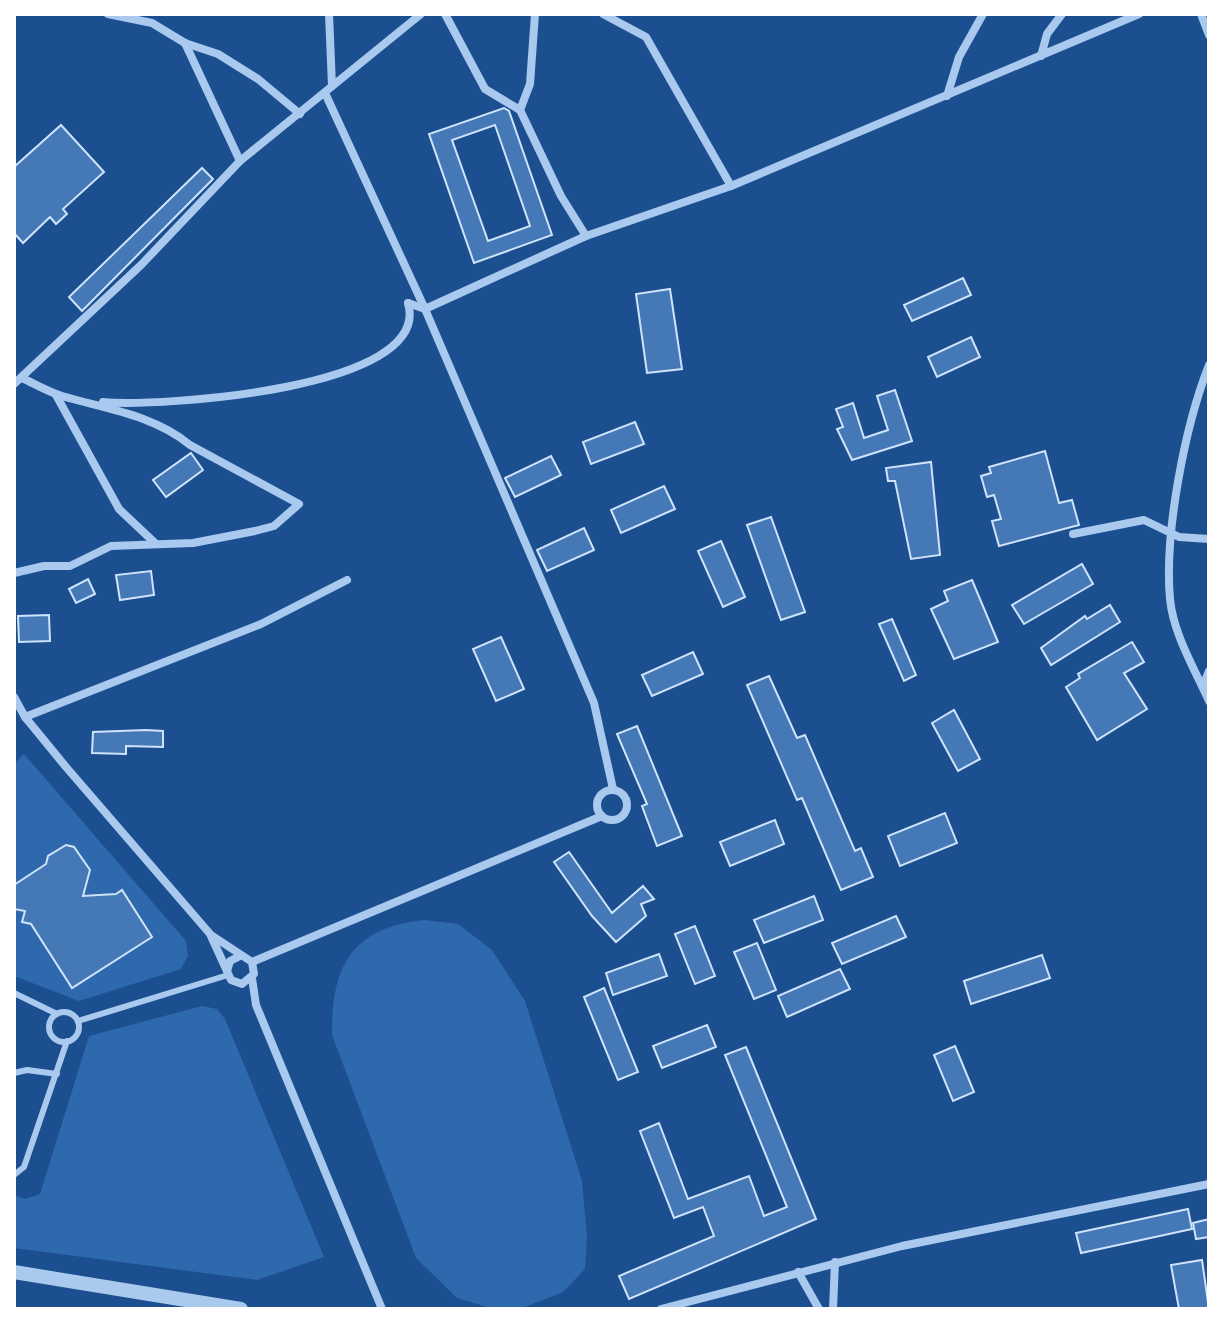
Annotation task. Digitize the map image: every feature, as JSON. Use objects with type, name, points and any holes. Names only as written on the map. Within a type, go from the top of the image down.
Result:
[{"type":"street","points":[[108,14],[152,23],[185,43],[240,67],[300,114]]},
{"type":"street","points":[[329,14],[332,86]]},
{"type":"street","points":[[14,573],[44,566],[70,566],[111,546],[193,543],[255,531],[274,526],[299,504],[198,449],[176,433],[18,381],[141,265],[240,161],[421,14]]},
{"type":"street","points":[[445,14],[485,89],[520,110],[554,183],[586,236]]},
{"type":"street","points":[[520,110],[530,84],[535,14]]},
{"type":"street","points":[[603,14],[646,37],[731,186]]},
{"type":"street","points":[[947,96],[959,57],[983,14]]},
{"type":"street","points":[[1041,56],[1047,34],[1062,14]]},
{"type":"street","points":[[84,401],[182,402],[301,383],[353,370],[401,341],[409,330],[408,303],[425,309],[586,236],[731,186],[1139,14]]},
{"type":"street","points":[[1201,14],[1209,35]]},
{"type":"street","points":[[185,43],[240,161]]},
{"type":"street","points":[[14,697],[25,717],[211,935],[252,962],[602,816],[620,818],[628,808],[624,795],[613,789],[594,703],[425,309],[325,93]]},
{"type":"street","points":[[1209,365],[1191,420],[1174,532],[1170,600],[1174,618],[1209,701]]},
{"type":"street","points":[[56,394],[119,509],[155,543]]},
{"type":"street","points":[[1073,534],[1144,520],[1179,537],[1209,539]]},
{"type":"street","points":[[25,717],[261,624],[347,580]]},
{"type":"street","points":[[1203,687],[1209,671]]},
{"type":"street","points":[[602,816],[598,810],[600,796],[613,789]]},
{"type":"street","points":[[211,935],[227,973],[256,1005]]},
{"type":"street","points":[[227,973],[230,961],[240,956]]},
{"type":"street","points":[[252,962],[256,1005],[382,1309]]},
{"type":"street","points":[[236,983],[252,978]]},
{"type":"street","points":[[661,1309],[835,1262],[1209,1184]]},
{"type":"street","points":[[833,1309],[835,1262]]},
{"type":"street","points":[[14,1272],[241,1309]]},
{"type":"street","points":[[798,1272],[819,1309]]},
{"type":"lane","points":[[78,1021],[227,973]]},
{"type":"lane","points":[[14,993],[57,1014],[69,1013],[78,1021]]},
{"type":"lane","points":[[57,1014],[49,1025],[50,1032],[54,1038],[67,1041]]},
{"type":"lane","points":[[14,1175],[24,1167],[67,1041],[77,1034],[78,1021]]},
{"type":"lane","points":[[14,1073],[27,1070],[57,1074]]},
{"type":"shaded area","points":[[24,754],[186,941],[188,956],[181,969],[79,1001],[14,976],[14,764]]},
{"type":"shaded area","points":[[425,920],[458,924],[492,950],[525,1001],[582,1181],[587,1236],[585,1269],[563,1292],[520,1309],[494,1309],[457,1298],[416,1258],[332,1035],[336,989],[351,954],[363,941],[380,931]]},
{"type":"shaded area","points":[[202,1006],[217,1009],[225,1019],[324,1257],[257,1280],[14,1248],[14,1195],[25,1199],[40,1194],[89,1036]]},
{"type":"building","points":[[504,108],[509,111],[552,235],[474,263],[429,134]],"holes":[[[495,125],[530,226],[488,241],[452,140]]]},
{"type":"building","points":[[61,125],[104,172],[63,209],[67,214],[56,224],[50,217],[23,243],[14,233],[14,167]]},
{"type":"building","points":[[202,168],[213,179],[82,311],[69,297]]},
{"type":"building","points":[[963,278],[971,295],[912,321],[904,305]]},
{"type":"building","points":[[670,289],[682,369],[647,373],[636,294]]},
{"type":"building","points":[[971,337],[980,357],[937,377],[928,357]]},
{"type":"building","points":[[895,390],[912,441],[852,460],[837,429],[843,427],[836,409],[853,403],[864,438],[888,430],[877,396]]},
{"type":"building","points":[[635,422],[644,444],[591,464],[583,442]]},
{"type":"building","points":[[1045,451],[1059,503],[1072,500],[1079,525],[999,546],[992,521],[1001,519],[994,495],[987,497],[981,476],[991,473],[989,467]]},
{"type":"building","points":[[191,453],[203,470],[166,497],[153,480]]},
{"type":"building","points":[[551,456],[561,475],[515,497],[505,478]]},
{"type":"building","points":[[931,462],[940,555],[911,559],[895,481],[888,481],[886,468]]},
{"type":"building","points":[[664,486],[675,509],[621,533],[611,510]]},
{"type":"building","points":[[771,517],[805,612],[781,620],[747,525]]},
{"type":"building","points":[[584,528],[594,550],[547,571],[537,550]]},
{"type":"building","points":[[721,541],[745,597],[723,607],[698,551]]},
{"type":"building","points":[[1082,564],[1093,584],[1024,624],[1012,605]]},
{"type":"building","points":[[151,571],[154,595],[120,600],[116,575]]},
{"type":"building","points":[[88,579],[95,594],[76,603],[69,589]]},
{"type":"building","points":[[972,580],[998,642],[954,659],[931,609],[948,601],[944,591]]},
{"type":"building","points":[[1110,605],[1120,622],[1051,665],[1041,648],[1085,616],[1087,619]]},
{"type":"building","points":[[49,615],[50,641],[19,642],[18,616]]},
{"type":"building","points":[[892,619],[916,675],[904,681],[879,624]]},
{"type":"building","points":[[501,637],[524,689],[496,701],[473,649]]},
{"type":"building","points":[[1132,642],[1144,662],[1124,673],[1147,709],[1097,740],[1066,687],[1080,678],[1078,674]]},
{"type":"building","points":[[693,652],[703,674],[652,696],[642,675]]},
{"type":"building","points":[[769,676],[797,738],[805,735],[855,851],[861,848],[873,877],[841,890],[802,798],[797,800],[747,685]]},
{"type":"building","points":[[954,710],[980,759],[958,771],[932,723]]},
{"type":"building","points":[[637,726],[682,836],[657,846],[642,806],[647,804],[617,734]]},
{"type":"building","points":[[163,731],[163,747],[126,746],[126,754],[92,753],[93,732]]},
{"type":"building","points":[[945,813],[957,843],[900,866],[888,836]]},
{"type":"building","points":[[775,820],[784,844],[730,866],[720,842]]},
{"type":"building","points":[[66,845],[74,847],[90,870],[83,896],[116,894],[122,890],[152,937],[72,988],[31,924],[22,922],[25,911],[14,909],[14,885],[46,864],[48,856]]},
{"type":"building","points":[[569,852],[612,913],[643,886],[654,899],[641,904],[646,916],[616,942],[592,916],[554,862]]},
{"type":"building","points":[[814,896],[823,920],[764,943],[754,920]]},
{"type":"building","points":[[896,916],[906,937],[842,964],[832,943]]},
{"type":"building","points":[[695,926],[715,976],[695,984],[675,934]]},
{"type":"building","points":[[757,943],[776,990],[754,999],[734,952]]},
{"type":"building","points":[[659,954],[667,976],[613,995],[606,973]]},
{"type":"building","points":[[1042,955],[1050,978],[971,1004],[964,981]]},
{"type":"building","points":[[840,969],[850,989],[787,1017],[778,996]]},
{"type":"building","points":[[604,988],[638,1072],[618,1080],[584,997]]},
{"type":"building","points":[[707,1025],[716,1047],[662,1068],[653,1046]]},
{"type":"building","points":[[955,1046],[974,1092],[953,1101],[934,1055]]},
{"type":"building","points":[[746,1047],[816,1219],[629,1299],[619,1276],[714,1236],[703,1207],[674,1218],[640,1131],[659,1123],[688,1199],[749,1176],[764,1216],[787,1207],[725,1055]]},
{"type":"building","points":[[1188,1209],[1192,1229],[1081,1253],[1076,1233]]},
{"type":"building","points":[[1209,1219],[1209,1237],[1196,1239],[1193,1223]]},
{"type":"building","points":[[1202,1260],[1209,1309],[1179,1309],[1171,1265]]}]
